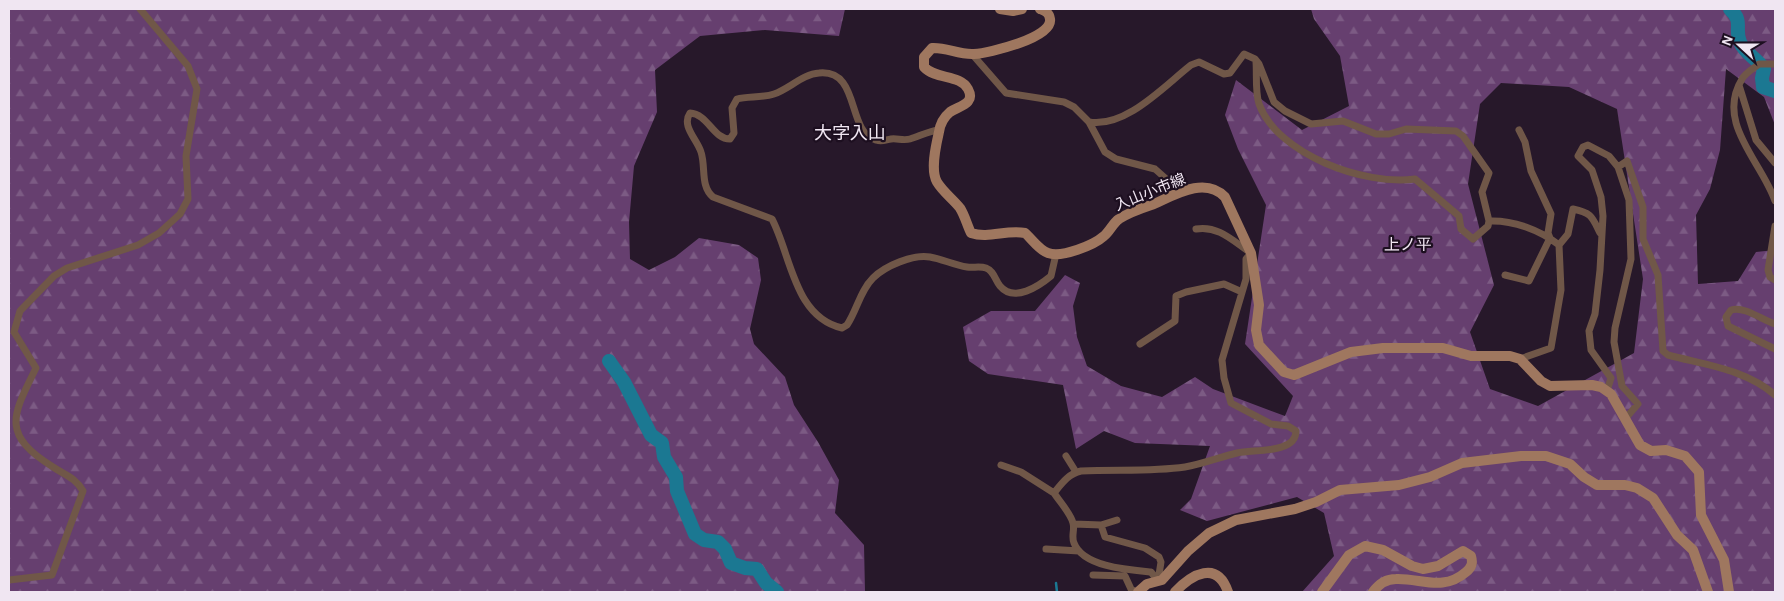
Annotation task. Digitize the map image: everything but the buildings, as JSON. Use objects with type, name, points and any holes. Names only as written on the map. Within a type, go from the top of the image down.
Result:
[{"type":"main road","points":[[1000,9],[1013,11],[1022,9]]},
{"type":"main road","points":[[1040,9],[1047,12],[1050,17],[1050,24],[1044,33],[1000,49],[972,54],[932,48],[924,57],[924,67],[928,72],[959,81],[967,87],[970,93],[970,99],[965,106],[951,112],[939,130],[935,159],[936,180],[960,209],[971,233],[980,236],[1004,232],[1025,233],[1041,249],[1056,254]]},
{"type":"main road","name":"入山小市線","points":[[1056,254],[1092,246],[1106,235],[1117,220],[1181,192],[1200,188],[1220,192],[1225,197],[1251,253],[1259,305],[1256,330],[1259,345],[1284,372],[1294,375],[1351,352],[1383,348],[1443,348],[1471,356],[1510,356],[1520,359]]},
{"type":"main road","points":[[1520,359],[1540,381],[1550,386],[1592,385],[1607,391],[1611,394],[1640,445],[1651,451],[1666,450],[1685,456],[1699,472],[1701,515],[1724,560],[1729,592]]},
{"type":"main road","points":[[1137,592],[1147,584],[1158,581],[1209,533],[1236,520],[1316,502],[1340,490],[1407,483],[1430,477],[1462,463],[1546,456],[1570,464],[1584,477],[1597,485],[1625,485],[1637,488],[1653,498],[1677,535],[1693,550],[1708,592]]},
{"type":"main road","points":[[1322,592],[1349,555],[1365,546],[1383,550],[1412,566],[1423,569],[1438,566],[1463,551],[1471,556],[1472,566],[1468,571],[1446,583],[1433,584],[1395,579],[1383,582],[1373,592]]},
{"type":"main road","points":[[1175,592],[1195,574],[1204,572],[1218,577],[1225,583],[1228,592]]},
{"type":"street","points":[[9,580],[52,575],[83,491],[77,481],[52,467],[25,446],[18,434],[15,424],[16,410],[36,368],[14,332],[20,312],[54,276],[67,268],[138,245],[159,233],[180,214],[188,199],[186,156],[197,89],[188,66],[140,9]]},
{"type":"street","points":[[972,54],[1006,93],[1064,102],[1074,107],[1089,122],[1102,148],[1110,156],[1155,169],[1181,192]]},
{"type":"street","points":[[1089,122],[1101,124],[1117,120],[1147,100],[1191,64],[1199,62],[1224,74],[1230,73],[1244,54],[1255,59],[1274,102],[1285,111],[1311,124],[1343,121],[1376,134],[1389,134],[1406,129],[1433,128],[1456,131],[1463,136],[1489,173],[1482,192],[1489,221],[1488,226],[1473,239],[1461,229],[1459,216],[1415,179],[1396,182],[1365,177],[1306,154],[1288,142],[1267,119],[1258,103],[1255,59]]},
{"type":"street","points":[[1775,64],[1759,64],[1742,78],[1734,103],[1737,131],[1771,188],[1775,201]]},
{"type":"street","points":[[939,130],[903,140],[873,140],[862,130],[852,100],[843,84],[836,77],[823,73],[808,76],[777,93],[759,98],[737,99],[732,108],[734,133],[730,139],[720,136],[706,120],[696,114],[690,113],[687,119],[688,128],[702,153],[708,191],[713,197],[772,219],[791,273],[803,294],[816,314],[836,326],[842,328],[847,325],[864,290],[876,276],[912,258],[930,256],[967,267],[984,268],[993,274],[1000,287],[1006,291],[1017,292],[1029,291],[1051,276],[1056,254]]},
{"type":"street","points":[[1739,85],[1756,140],[1775,163]]},
{"type":"street","points":[[1505,275],[1530,282],[1550,238],[1548,233],[1551,214],[1531,171],[1525,142],[1518,130]]},
{"type":"street","points":[[1607,391],[1612,378],[1591,350],[1589,332],[1595,314],[1602,235],[1601,197],[1592,170],[1578,156],[1583,147],[1588,146],[1609,156],[1618,167],[1629,200],[1631,259],[1615,328],[1614,342],[1622,386],[1638,404],[1626,419]]},
{"type":"street","points":[[1618,167],[1627,161],[1643,207],[1643,239],[1658,275],[1663,350],[1668,355],[1748,376],[1762,384],[1775,395]]},
{"type":"street","points":[[1520,359],[1551,348],[1561,290],[1559,245],[1568,234],[1573,209],[1587,212],[1597,223],[1602,235]]},
{"type":"street","points":[[1489,221],[1506,220],[1550,238],[1559,245]]},
{"type":"street","points":[[1775,226],[1768,270],[1770,277],[1775,280]]},
{"type":"street","points":[[1054,493],[1064,480],[1076,472],[1185,467],[1238,452],[1281,447],[1292,443],[1296,438],[1296,431],[1288,426],[1271,424],[1231,403],[1224,378],[1222,360],[1246,278],[1246,259],[1251,253],[1236,241],[1214,230],[1204,227],[1196,229]]},
{"type":"street","points":[[1140,344],[1175,321],[1176,296],[1224,284],[1242,292]]},
{"type":"street","points":[[1775,324],[1742,308],[1731,310],[1726,317],[1728,326],[1775,349]]},
{"type":"street","points":[[1066,456],[1076,472]]},
{"type":"street","points":[[1001,465],[1021,472],[1054,493],[1074,524],[1072,540],[1078,551]]},
{"type":"street","points":[[1074,524],[1101,525],[1117,520]]},
{"type":"street","points":[[1101,525],[1105,537],[1145,548],[1159,557],[1161,562],[1158,581]]},
{"type":"street","points":[[1046,549],[1078,551],[1093,560],[1121,569],[1151,572],[1158,581]]},
{"type":"street","points":[[1093,576],[1125,576],[1137,592]]},
{"type":"green space","points":[[9,9],[845,9],[839,36],[765,30],[700,36],[655,70],[657,112],[634,166],[629,222],[630,259],[649,270],[675,257],[699,238],[739,245],[758,258],[761,280],[750,329],[754,344],[785,377],[794,405],[818,442],[839,480],[835,513],[864,545],[865,592],[9,592]]},
{"type":"green space","points":[[1311,9],[1775,9],[1775,125],[1764,97],[1726,69],[1720,150],[1710,189],[1696,215],[1698,284],[1738,281],[1756,252],[1775,250],[1775,592],[1302,592],[1334,556],[1324,513],[1297,497],[1207,521],[1180,510],[1191,499],[1210,446],[1135,443],[1104,431],[1076,449],[1063,385],[988,374],[969,361],[963,327],[991,311],[1035,311],[1065,275],[1080,283],[1073,306],[1077,337],[1087,366],[1121,386],[1162,397],[1195,377],[1213,389],[1285,416],[1293,396],[1245,344],[1266,205],[1238,149],[1225,115],[1236,80],[1302,130],[1349,106],[1340,56],[1314,19]],"holes":[[[1501,83],[1569,87],[1617,109],[1643,279],[1634,353],[1538,406],[1490,389],[1470,332],[1494,285],[1468,184],[1480,104]]]},
{"type":"waterway","points":[[1730,9],[1738,21],[1738,37],[1742,46],[1764,69],[1763,87],[1775,91]]},
{"type":"waterway","points":[[609,361],[624,382],[651,435],[662,443],[664,457],[676,477],[677,491],[695,534],[704,540],[718,542],[725,549],[731,563],[745,568],[757,569],[766,583],[777,592]]},
{"type":"waterway","points":[[1056,583],[1057,592]]},
{"type":"district","name":"大字入山","points":[[850,133]]},
{"type":"district","name":"上ノ平","points":[[1408,244]]}]
